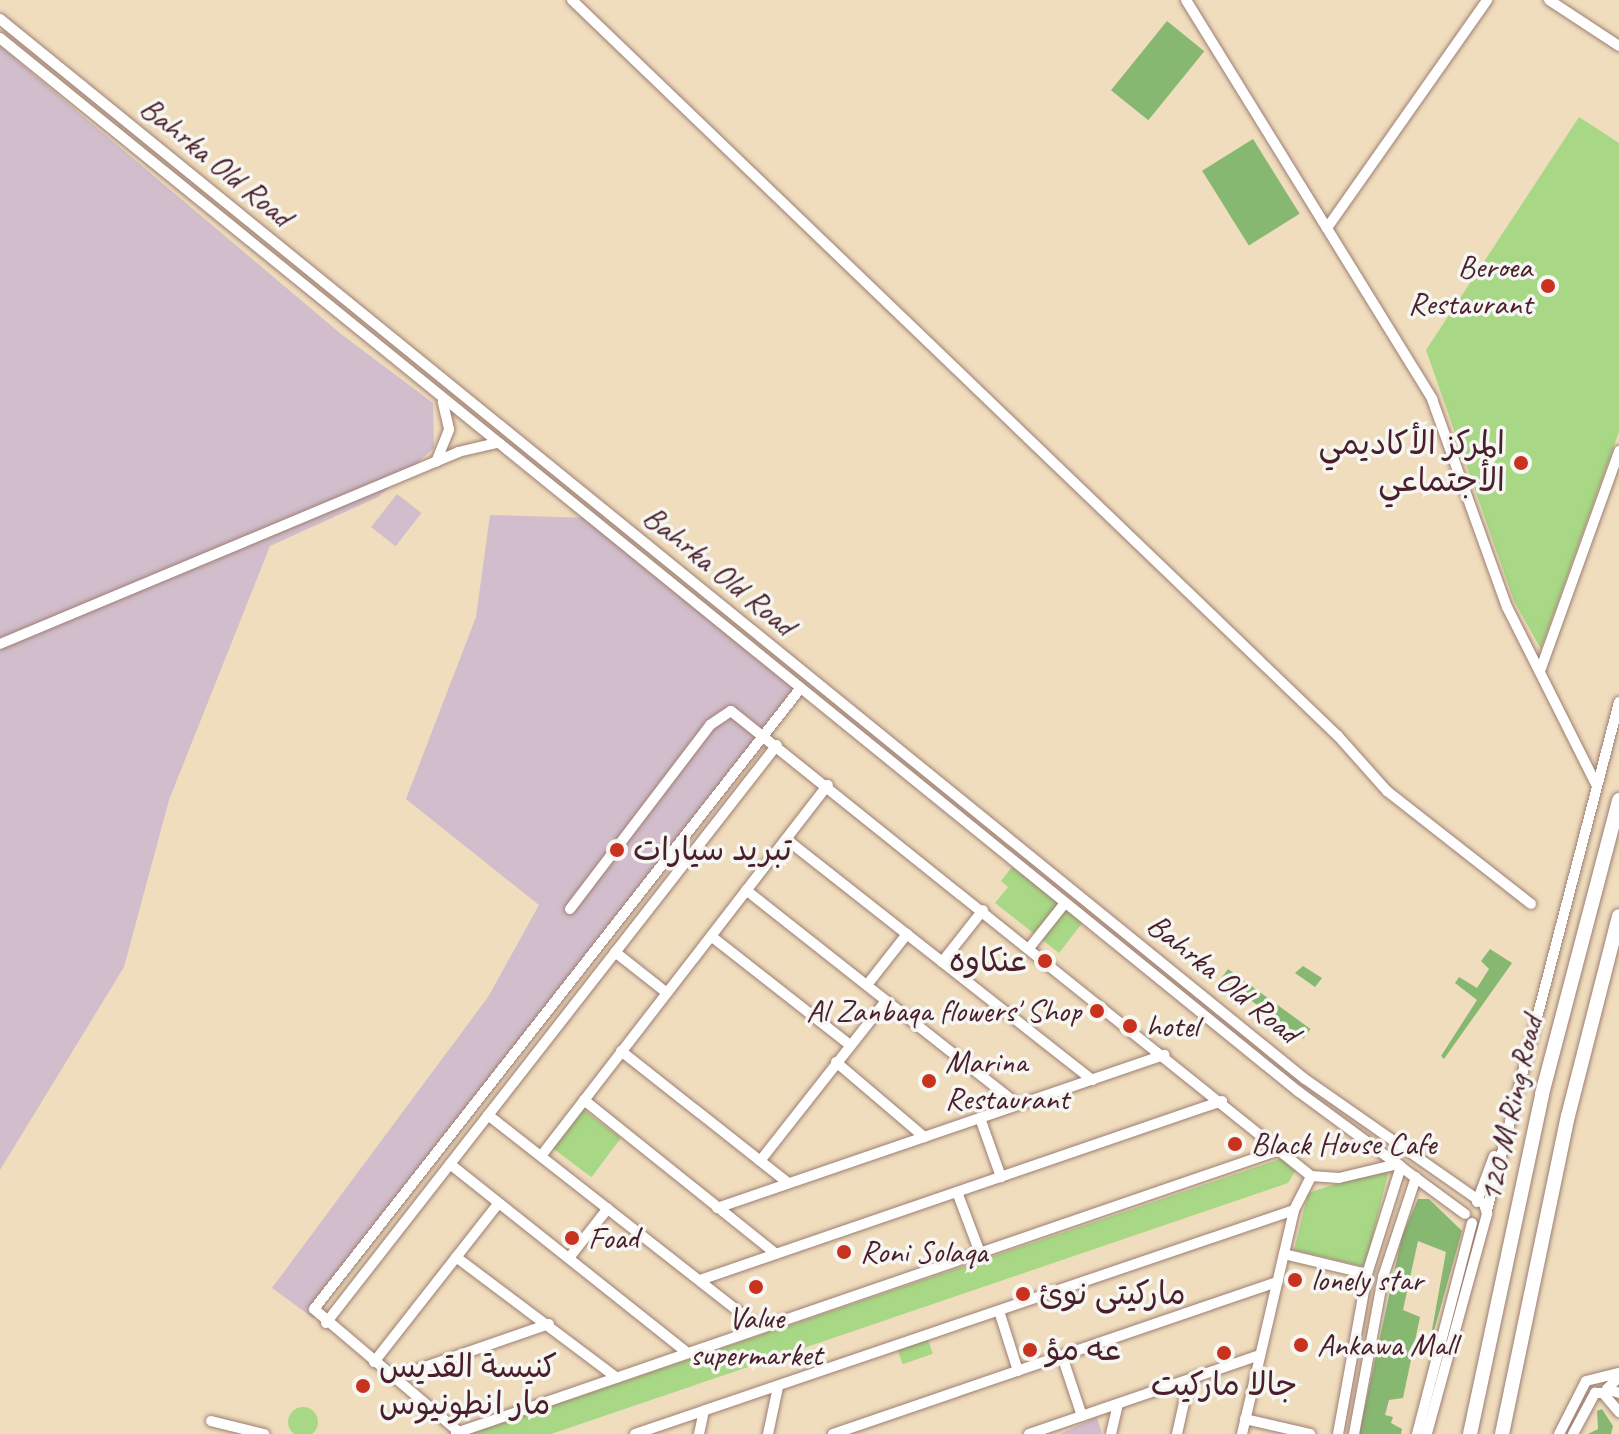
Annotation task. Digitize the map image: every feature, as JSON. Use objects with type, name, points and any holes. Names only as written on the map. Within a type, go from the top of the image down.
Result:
[{"type":"highway","name":"120 M Ring Road","points":[[1470,1434],[1542,1094],[1619,800]]},
{"type":"highway","name":"120 M Ring Road","points":[[1502,1434],[1568,1116],[1619,916]]},
{"type":"highway","points":[[1606,963],[1619,939]]},
{"type":"street","points":[[572,0],[1338,736],[1387,791],[1531,904]]},
{"type":"street","points":[[1327,228],[1487,0]]},
{"type":"street","points":[[1549,0],[1619,46]]},
{"type":"street","points":[[1189,1],[1432,399],[1507,607],[1597,786]]},
{"type":"street","points":[[0,19],[1305,1079],[1475,1202],[1486,1215]]},
{"type":"street","name":"Bahrka Old Road","points":[[0,38],[1299,1092],[1469,1218]]},
{"type":"street","points":[[435,463],[449,429],[437,394]]},
{"type":"street","points":[[0,644],[435,463],[496,443]]},
{"type":"street","points":[[1540,671],[1619,451]]},
{"type":"street","points":[[800,689],[314,1309],[326,1323],[456,1433],[1282,1149]]},
{"type":"street","points":[[1427,1434],[1486,1215],[1502,1136],[1619,702]]},
{"type":"street","points":[[570,909],[718,716],[731,711],[1165,1055],[1311,1176],[1339,1178],[1400,1165]]},
{"type":"street","points":[[326,1323],[777,745]]},
{"type":"street","points":[[541,1156],[828,785]]},
{"type":"street","points":[[786,839],[1092,1080]]},
{"type":"street","points":[[746,890],[1017,1104]]},
{"type":"street","points":[[1030,947],[1065,903]]},
{"type":"street","points":[[942,962],[983,910]]},
{"type":"street","points":[[867,985],[907,934]]},
{"type":"street","points":[[711,936],[850,1045]]},
{"type":"street","points":[[615,952],[667,993]]},
{"type":"street","points":[[760,1161],[886,1001]]},
{"type":"street","points":[[621,1051],[788,1183]]},
{"type":"street","points":[[717,1208],[1165,1055]]},
{"type":"street","points":[[836,1062],[924,1137]]},
{"type":"street","points":[[584,1100],[776,1254]]},
{"type":"street","points":[[700,1280],[1222,1101]]},
{"type":"street","points":[[488,1115],[760,1328]]},
{"type":"street","points":[[980,1118],[1001,1177]]},
{"type":"street","points":[[1417,1434],[1469,1218],[1502,1136]]},
{"type":"street","points":[[450,1164],[688,1353]]},
{"type":"street","points":[[1338,1434],[1367,1274],[1400,1165]]},
{"type":"street","points":[[1242,1434],[1294,1210],[1311,1176]]},
{"type":"street","points":[[1354,1434],[1383,1277],[1404,1203],[1416,1177]]},
{"type":"street","points":[[957,1192],[980,1253]]},
{"type":"street","points":[[1389,1197],[1404,1203]]},
{"type":"street","points":[[374,1362],[498,1204]]},
{"type":"street","points":[[569,1258],[608,1208]]},
{"type":"street","points":[[635,1434],[1294,1210]]},
{"type":"street","points":[[1469,1218],[1486,1215]]},
{"type":"street","points":[[1284,1254],[1367,1274]]},
{"type":"street","points":[[456,1257],[617,1378]]},
{"type":"street","points":[[837,1433],[1278,1282]]},
{"type":"street","points":[[999,1311],[1018,1371]]},
{"type":"street","points":[[393,1378],[549,1324]]},
{"type":"street","points":[[1029,1434],[1260,1355]]},
{"type":"street","points":[[1062,1356],[1082,1416]]},
{"type":"street","points":[[1615,1377],[1610,1392],[1619,1412]]},
{"type":"street","points":[[1559,1434],[1581,1387],[1615,1377]]},
{"type":"street","points":[[1177,1434],[1189,1380]]},
{"type":"street","points":[[768,1434],[778,1387]]},
{"type":"street","points":[[1573,1434],[1591,1397],[1610,1392]]},
{"type":"street","points":[[1111,1434],[1118,1404]]},
{"type":"street","points":[[699,1434],[704,1411]]},
{"type":"street","points":[[1245,1419],[1310,1434]]},
{"type":"street","points":[[211,1421],[264,1434]]},
{"type":"shaded area","points":[[0,46],[341,334],[433,403],[434,448],[378,497],[270,546],[169,800],[124,967],[0,1170]]},
{"type":"shaded area","points":[[397,494],[421,513],[396,546],[371,527]]},
{"type":"shaded area","points":[[490,515],[593,518],[806,686],[313,1318],[272,1288],[488,997],[539,905],[406,799],[476,617]]},
{"type":"shaded area","points":[[1097,1417],[1102,1434],[1060,1434]]},
{"type":"green space","points":[[1167,21],[1204,51],[1148,120],[1111,90]]},
{"type":"green space","points":[[1579,117],[1619,143],[1619,432],[1541,649],[1514,601],[1426,350]]},
{"type":"green space","points":[[1253,139],[1300,214],[1249,245],[1202,171]]},
{"type":"green space","points":[[1012,867],[1083,922],[1059,953],[995,903],[1008,887],[1001,881]]},
{"type":"green space","points":[[1490,949],[1512,963],[1444,1059],[1441,1056],[1477,1000],[1455,983],[1459,977],[1477,988],[1489,969],[1481,961]]},
{"type":"green space","points":[[1303,966],[1322,978],[1315,987],[1295,973]]},
{"type":"green space","points":[[1228,969],[1311,1029],[1303,1039],[1221,979]]},
{"type":"green space","points":[[581,1108],[621,1138],[591,1177],[552,1147]]},
{"type":"green space","points":[[1286,1157],[1297,1168],[1288,1183],[551,1434],[469,1434]]},
{"type":"green space","points":[[1390,1166],[1365,1267],[1294,1250],[1308,1193]]},
{"type":"green space","points":[[1418,1199],[1429,1199],[1462,1231],[1428,1352],[1446,1252],[1418,1241],[1403,1310],[1420,1317],[1403,1398],[1389,1400],[1385,1415],[1393,1417],[1391,1423],[1402,1429],[1401,1434],[1359,1434],[1402,1236]]},
{"type":"green space","points":[[926,1334],[933,1354],[903,1364],[896,1344]]},
{"type":"green space","points":[[303,1407],[313,1412],[318,1422],[313,1432],[303,1437],[293,1432],[288,1422],[293,1412]]},
{"type":"green space","points":[[1602,1409],[1613,1426],[1611,1434],[1588,1434],[1598,1429],[1597,1411]]},
{"type":"place","name":"Beroea Restaurant","points":[[1548,286]]},
{"type":"place","name":"المركز الأكاديمي الأجتماعي","points":[[1521,463]]},
{"type":"place","name":"تبريد سيارات","points":[[617,850]]},
{"type":"place","name":"عنكاوه","points":[[1045,961]]},
{"type":"place","name":"Al Zanbaqa flowers' Shop","points":[[1097,1011]]},
{"type":"place","name":"hotel","points":[[1130,1026]]},
{"type":"place","name":"Marina Restaurant","points":[[929,1081]]},
{"type":"place","name":"Black House Cafe","points":[[1235,1144]]},
{"type":"place","name":"Foad","points":[[572,1238]]},
{"type":"place","name":"Roni Solaqa","points":[[844,1252]]},
{"type":"place","name":"lonely star","points":[[1295,1280]]},
{"type":"place","name":"Value supermarket","points":[[756,1287]]},
{"type":"place","name":"مارکیتی نوئ","points":[[1023,1294]]},
{"type":"place","name":"Ankawa Mall","points":[[1301,1345]]},
{"type":"place","name":"عه مؤ","points":[[1030,1350]]},
{"type":"place","name":"جالا ماركيت","points":[[1224,1353]]},
{"type":"place","name":"كنيسة القديس مار انطونيوس","points":[[363,1386]]}]
